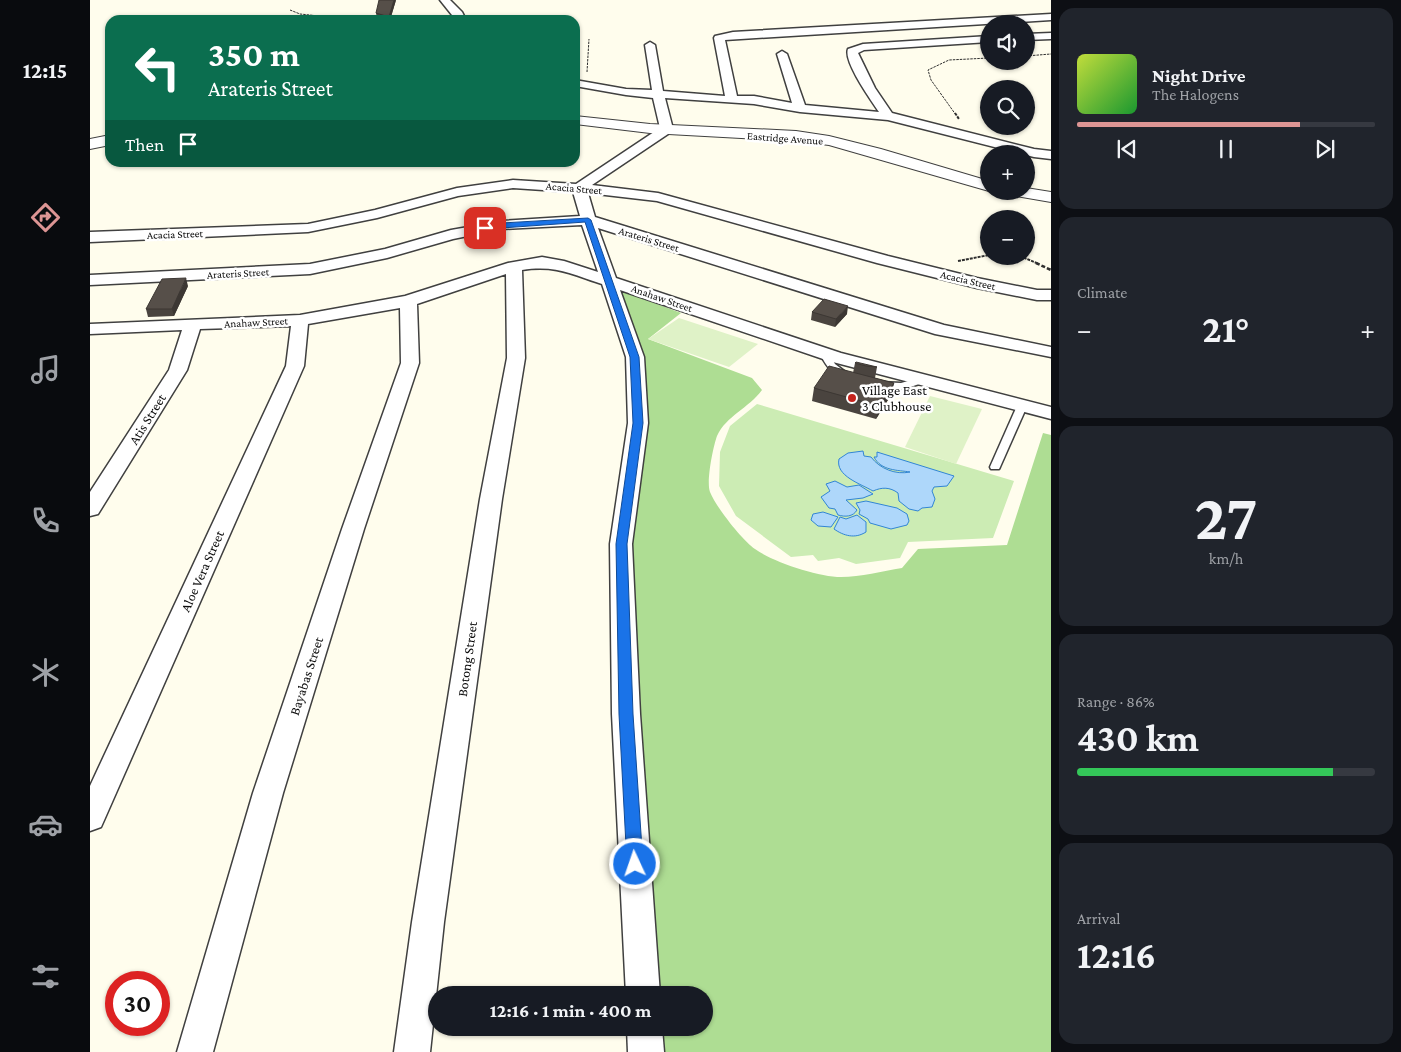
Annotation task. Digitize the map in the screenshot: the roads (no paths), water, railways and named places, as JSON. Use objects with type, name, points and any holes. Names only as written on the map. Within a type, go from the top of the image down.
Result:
[{"type":"street","points":[[445,0],[447,5],[459,15]]},
{"type":"street","points":[[732,100],[719,38],[1051,17]]},
{"type":"street","points":[[1035,37],[1051,36]]},
{"type":"street","points":[[888,116],[869,88],[853,57],[852,51],[863,47],[980,40]]},
{"type":"street","points":[[642,986],[626,714],[622,544],[638,423],[635,357],[588,220],[579,188],[666,129],[650,45]]},
{"type":"street","points":[[782,54],[800,108]]},
{"type":"street","points":[[581,84],[626,92],[754,100],[800,108],[888,116],[973,138],[1051,155]]},
{"type":"street","name":"Eastridge Avenue","points":[[580,120],[725,134],[805,137],[837,142],[980,184]]},
{"type":"street","points":[[90,144],[105,141]]},
{"type":"street","name":"Acacia Street","points":[[90,237],[308,228],[377,214],[457,192],[513,184],[579,188],[658,197],[883,260],[977,283],[1038,295],[1051,295]]},
{"type":"street","points":[[1035,194],[1051,197]]},
{"type":"street","name":"Arateris Street","points":[[90,280],[310,269],[387,253],[451,235],[502,225],[588,220],[941,330],[1051,352]]},
{"type":"street","name":"Anahaw Street","points":[[90,329],[300,320],[408,300],[514,266],[542,262],[558,264],[609,280],[825,354],[1051,413]]},
{"type":"street","name":"Botong Street","points":[[412,1052],[430,912],[489,509],[516,358],[514,266]]},
{"type":"street","name":"Bayabas Street","points":[[195,1052],[268,793],[353,529],[410,363],[408,300]]},
{"type":"street","name":"Aloe Vera Street","points":[[90,818],[295,366],[300,320]]},
{"type":"street","name":"Atis Street","points":[[90,509],[178,370],[193,325]]},
{"type":"street","points":[[645,1036],[646,1052]]},
{"type":"lane","points":[[825,354],[831,366],[844,376],[853,379]]},
{"type":"lane","points":[[870,384],[888,386],[908,384],[922,380]]},
{"type":"lane","points":[[995,467],[1022,406]]},
{"type":"water","points":[[863,451],[864,456],[871,457],[879,465],[894,472],[910,472],[890,469],[881,465],[874,457],[877,457],[877,452],[954,476],[947,486],[934,487],[932,491],[935,499],[932,507],[922,508],[918,511],[909,509],[899,501],[898,493],[895,491],[886,488],[873,491],[850,479],[841,470],[839,459],[848,453]]},
{"type":"water","points":[[835,481],[847,487],[859,485],[873,494],[863,498],[846,500],[857,510],[849,516],[838,515],[835,509],[829,508],[821,497],[830,491],[826,484]]},
{"type":"water","points":[[866,501],[897,508],[907,514],[909,521],[907,525],[891,529],[870,523],[868,519],[859,514],[860,510],[856,503]]},
{"type":"water","points":[[823,512],[838,517],[831,527],[818,526],[811,520],[813,514]]},
{"type":"water","points":[[857,515],[866,522],[866,532],[850,536],[834,529],[840,517],[846,519]]},
{"type":"place","name":"Village East 3 Clubhouse","points":[[852,398]]}]
